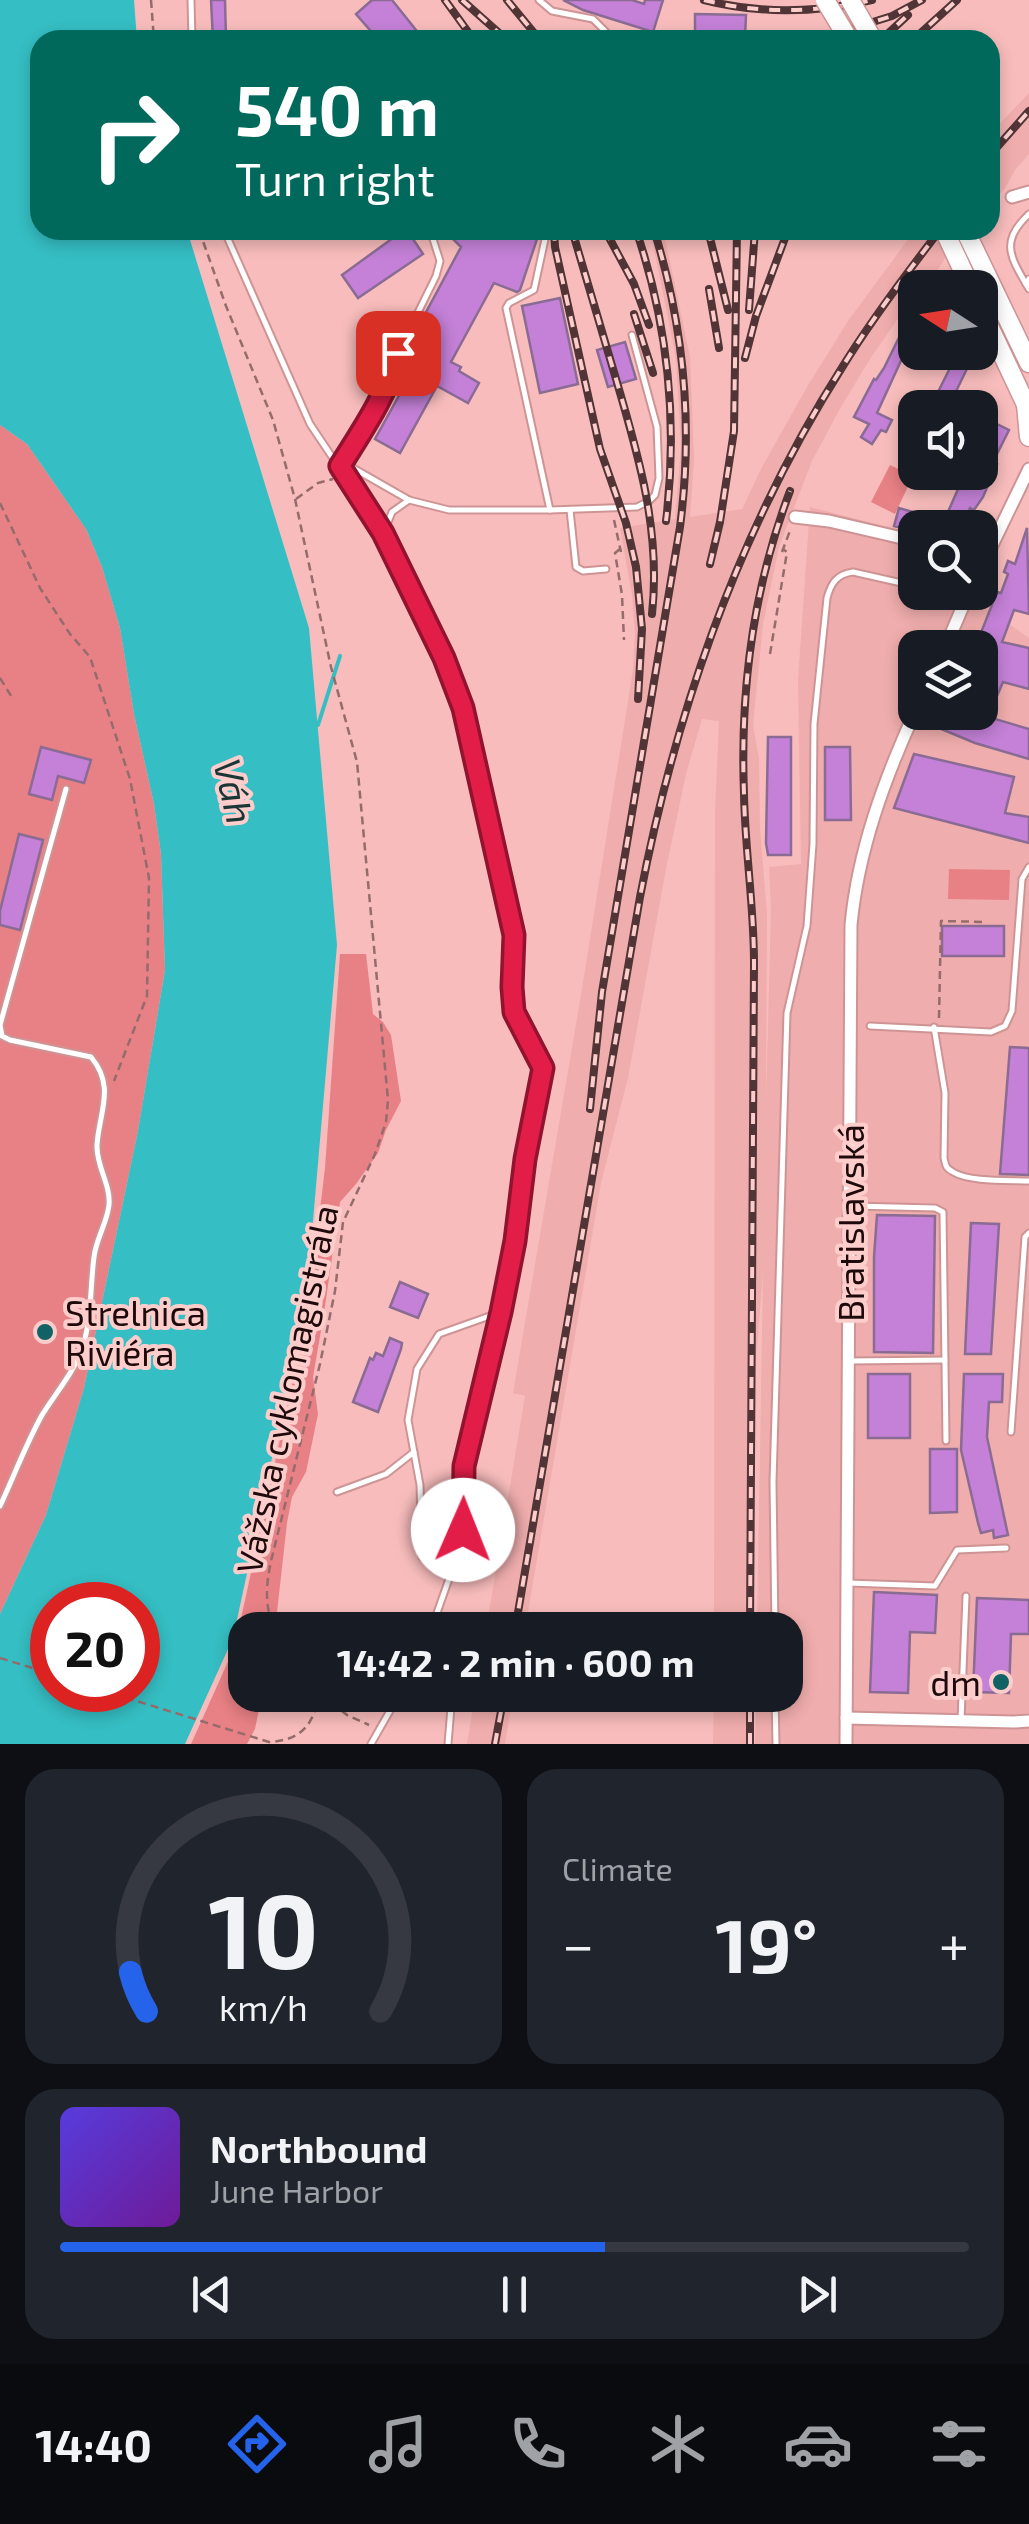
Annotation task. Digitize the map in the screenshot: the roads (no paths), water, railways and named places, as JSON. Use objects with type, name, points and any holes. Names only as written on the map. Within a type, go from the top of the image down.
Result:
[{"type":"main road","points":[[825,0],[842,30]]},
{"type":"main road","points":[[850,0],[867,30]]},
{"type":"main road","points":[[949,240],[963,270]]},
{"type":"main road","points":[[971,240],[1029,363]]},
{"type":"main road","points":[[998,345],[1028,408],[1029,437]]},
{"type":"street","points":[[1012,197],[1029,192]]},
{"type":"street","points":[[998,532],[1029,469]]},
{"type":"street","points":[[794,517],[898,537]]},
{"type":"street","name":"Bratislavská","points":[[846,1744],[852,925],[854,897],[869,831],[907,730]]},
{"type":"street","points":[[846,1718],[1029,1720]]},
{"type":"lane","points":[[191,0],[192,30]]},
{"type":"lane","points":[[539,0],[552,11],[593,19],[604,30]]},
{"type":"lane","points":[[1028,284],[1009,250],[1011,238],[1029,214]]},
{"type":"lane","points":[[228,240],[310,424],[383,533],[444,658],[463,708],[514,935],[514,1012],[543,1068],[501,1312],[464,1466],[463,1530],[437,1612]]},
{"type":"lane","points":[[340,466],[394,368],[436,276],[440,261],[433,240]]},
{"type":"lane","points":[[545,240],[534,290],[509,302],[506,308],[550,510]]},
{"type":"lane","points":[[340,466],[353,468],[409,500],[449,510],[570,510],[637,506],[649,501],[655,495],[658,478],[657,427],[632,335]]},
{"type":"lane","points":[[383,533],[392,512],[409,500]]},
{"type":"lane","points":[[570,510],[576,567],[583,571],[606,569]]},
{"type":"lane","points":[[774,1612],[773,1482],[787,1013],[807,926],[813,844],[814,724],[827,598],[834,580],[845,573],[898,582]]},
{"type":"lane","points":[[0,1506],[26,1447],[81,1352],[94,1252],[108,1208],[97,1147],[106,1102],[103,1080],[91,1057],[22,1044],[2,1036],[0,1025],[66,789]]},
{"type":"lane","points":[[870,1026],[991,1032],[1002,1029],[1012,1010],[1022,878],[1029,867]]},
{"type":"lane","points":[[934,1028],[945,1093],[946,1166],[964,1176],[1029,1181]]},
{"type":"lane","points":[[850,1206],[934,1208],[944,1212],[946,1442]]},
{"type":"lane","points":[[1011,1432],[1029,1233]]},
{"type":"lane","points":[[422,1557],[420,1486],[408,1420],[417,1369],[439,1334],[501,1312]]},
{"type":"lane","points":[[850,1360],[945,1360]]},
{"type":"lane","points":[[337,1492],[386,1474],[414,1452]]},
{"type":"lane","points":[[848,1583],[934,1586],[957,1550],[1006,1548]]},
{"type":"lane","points":[[961,1720],[966,1596]]},
{"type":"lane","points":[[371,1744],[389,1712]]},
{"type":"lane","points":[[448,1744],[451,1712]]},
{"type":"lane","points":[[775,1712],[776,1744]]},
{"type":"water","name":"Váh","points":[[0,0],[134,0],[136,30],[30,30],[30,240],[190,240],[309,628],[337,945],[306,1301],[239,1612],[228,1612],[228,1649],[185,1744],[0,1744],[0,1614],[46,1515],[84,1388],[138,1131],[165,970],[161,854],[154,804],[120,628],[86,529],[27,444],[0,425]]},
{"type":"waterway","points":[[318,725],[340,656]]},
{"type":"railway","points":[[445,0],[467,30]]},
{"type":"railway","points":[[462,0],[496,30]]},
{"type":"railway","points":[[507,0],[532,30]]},
{"type":"railway","points":[[704,0],[788,10],[872,0]]},
{"type":"railway","points":[[847,30],[892,16],[922,0]]},
{"type":"railway","points":[[924,30],[957,0]]},
{"type":"railway","points":[[892,30],[908,15]]},
{"type":"railway","points":[[1000,144],[1029,111]]},
{"type":"railway","points":[[555,240],[600,449],[626,523],[636,567],[642,629],[638,699]]},
{"type":"railway","points":[[575,240],[625,408],[646,495],[653,554],[652,614]]},
{"type":"railway","points":[[610,240],[634,284],[649,325]]},
{"type":"railway","points":[[639,240],[656,301],[668,374],[671,447],[666,521]]},
{"type":"railway","points":[[590,1109],[602,992],[684,489],[685,414],[679,340],[657,240]]},
{"type":"railway","points":[[710,240],[728,310]]},
{"type":"railway","points":[[710,564],[734,431],[737,240]]},
{"type":"railway","points":[[749,310],[754,240]]},
{"type":"railway","points":[[745,358],[784,240]]},
{"type":"railway","points":[[518,1612],[640,897],[672,758],[716,622],[773,491],[843,366],[932,240]]},
{"type":"railway","points":[[709,289],[719,348]]},
{"type":"railway","points":[[634,314],[653,373]]},
{"type":"railway","points":[[750,1612],[754,963],[744,717],[758,602],[790,491]]},
{"type":"railway","points":[[495,1744],[501,1712]]},
{"type":"railway","points":[[750,1712],[750,1744]]},
{"type":"place","name":"Strelnica Riviéra","points":[[45,1332]]},
{"type":"place","name":"dm","points":[[1001,1682]]}]
